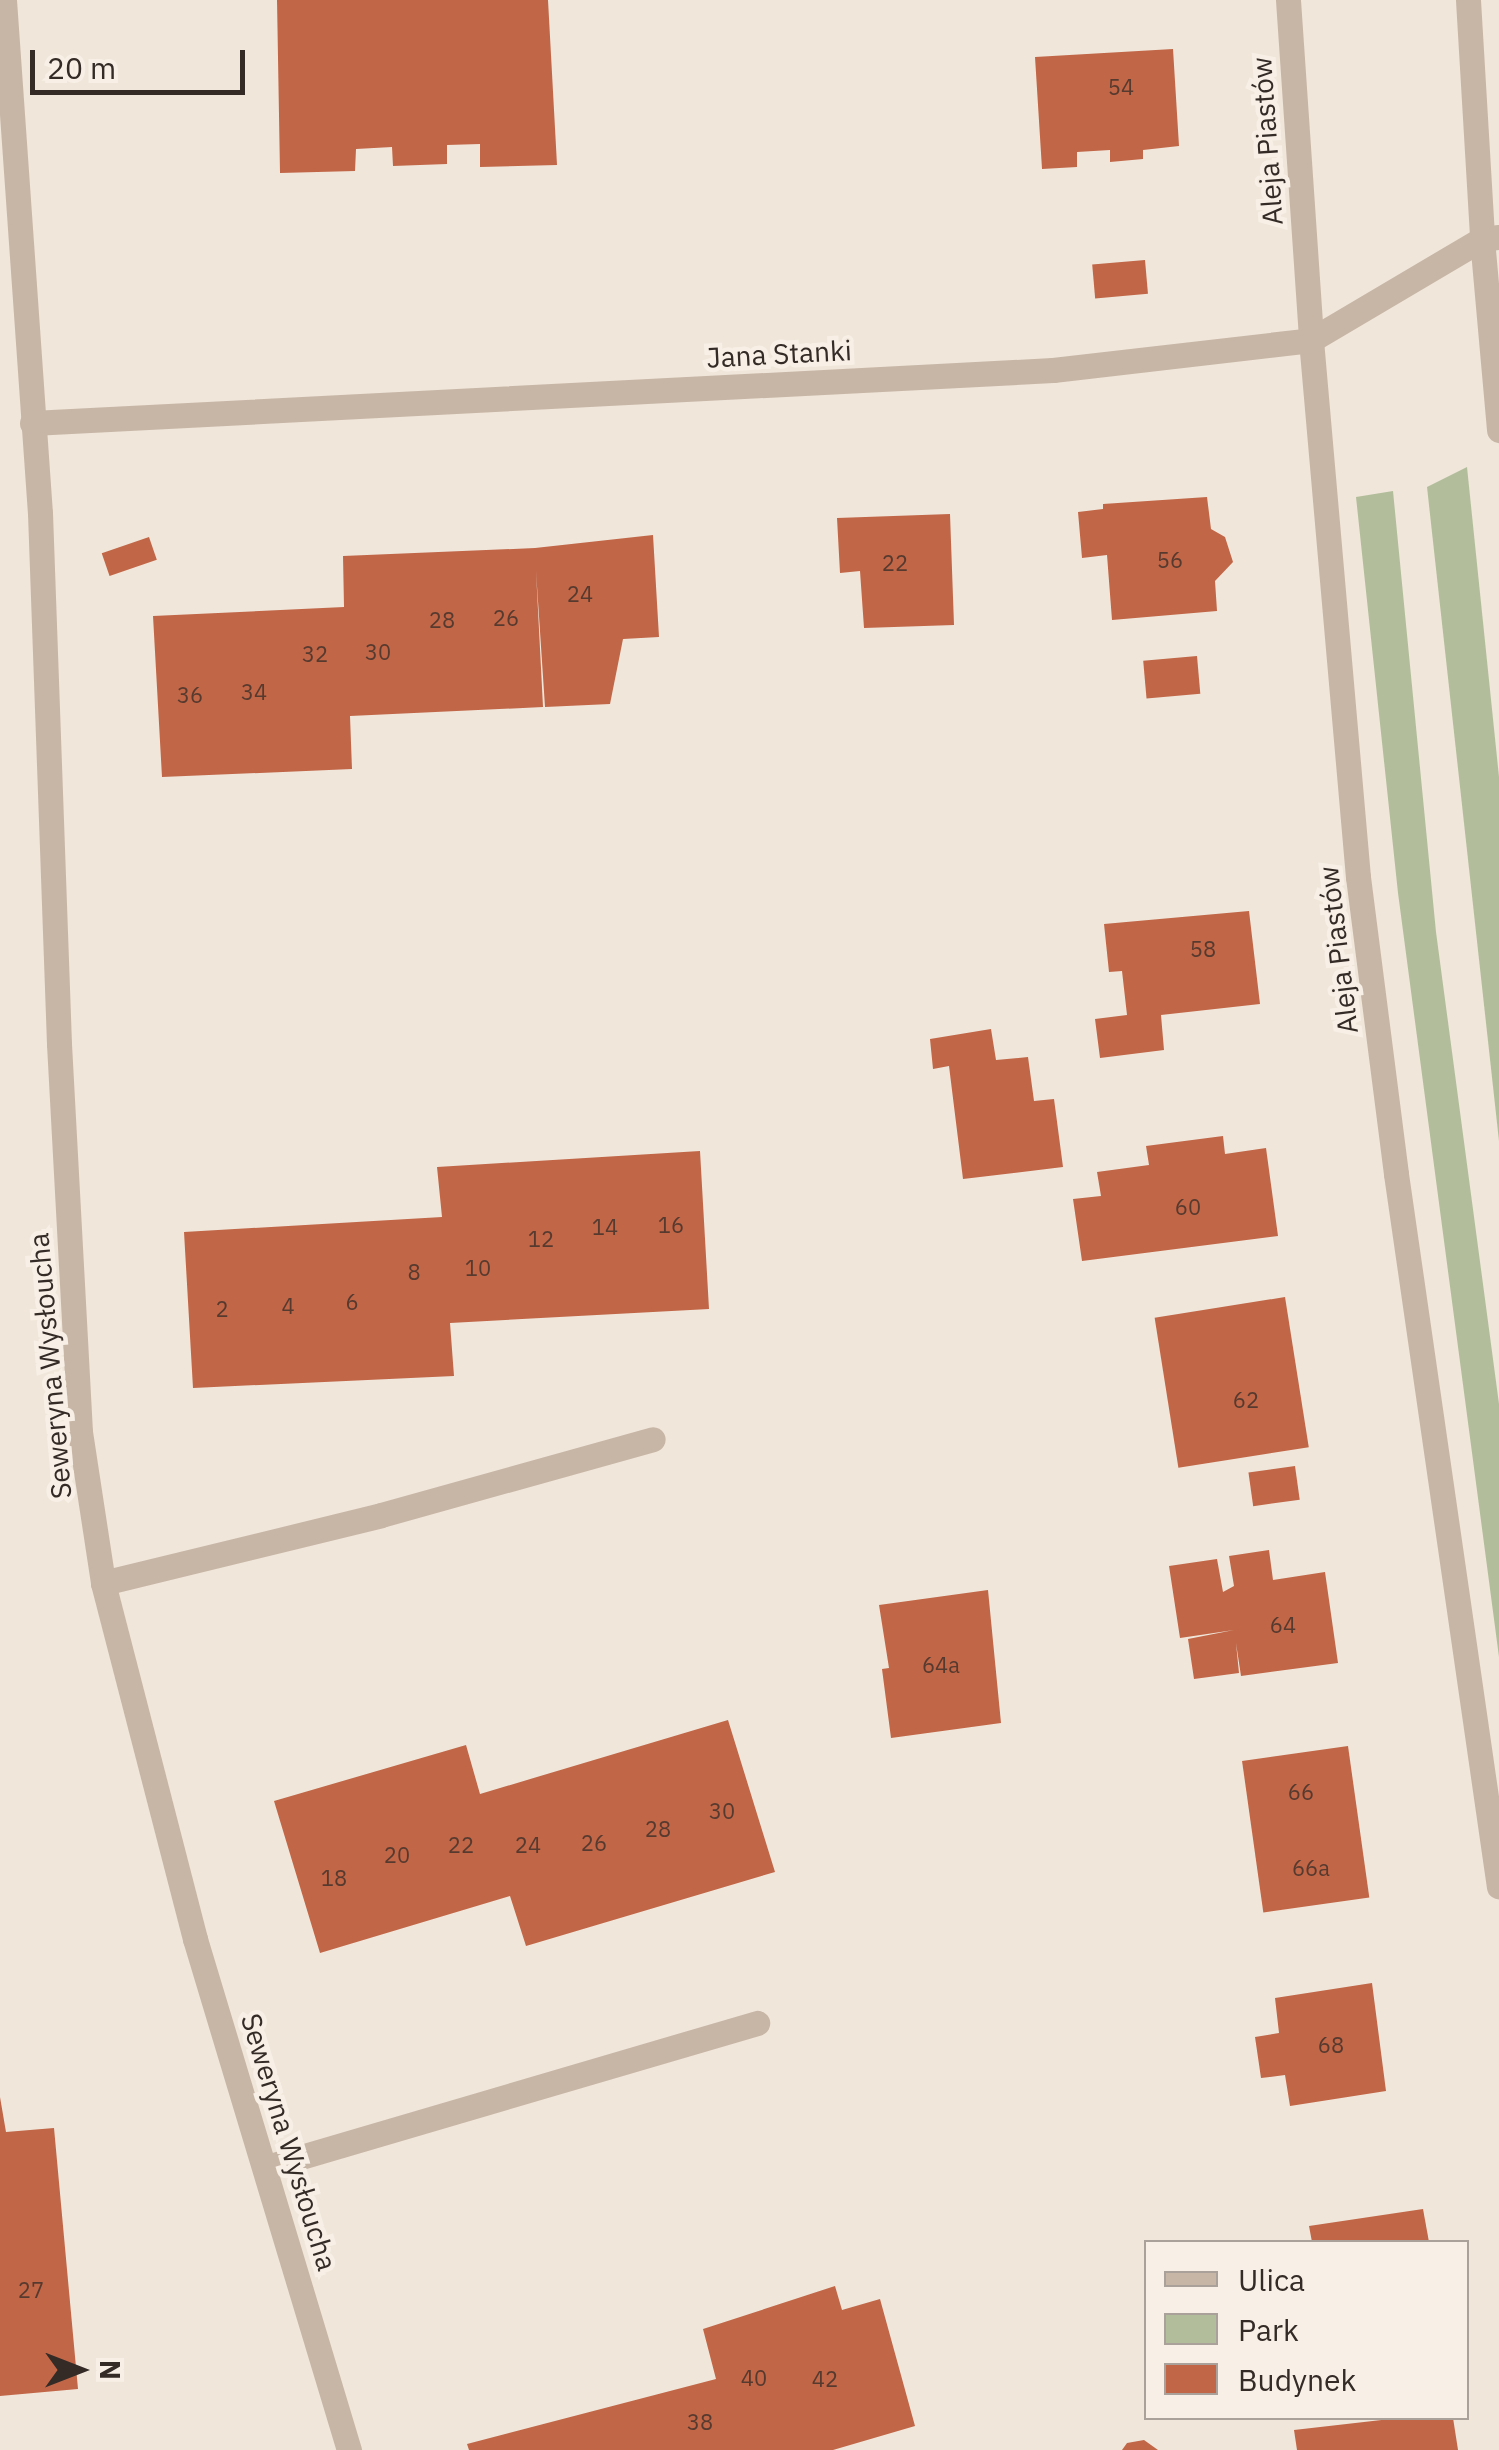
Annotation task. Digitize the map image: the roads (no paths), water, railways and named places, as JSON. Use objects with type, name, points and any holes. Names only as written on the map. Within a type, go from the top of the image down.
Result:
[{"type":"street","name":"Seweryna Wysłoucha","points":[[4,0],[32,424],[80,1432],[103,1582],[195,1940],[267,2167],[349,2450]]},
{"type":"street","name":"Aleja Piastów","points":[[1288,0],[1310,340],[1358,877],[1396,1174],[1499,1886]]},
{"type":"street","points":[[1468,0],[1490,238],[1499,430]]},
{"type":"street","name":"Jana Stanki","points":[[32,424],[1053,370],[1310,340],[1490,238]]},
{"type":"street","points":[[103,1582],[381,1516],[653,1439]]},
{"type":"street","points":[[267,2167],[757,2022]]}]
